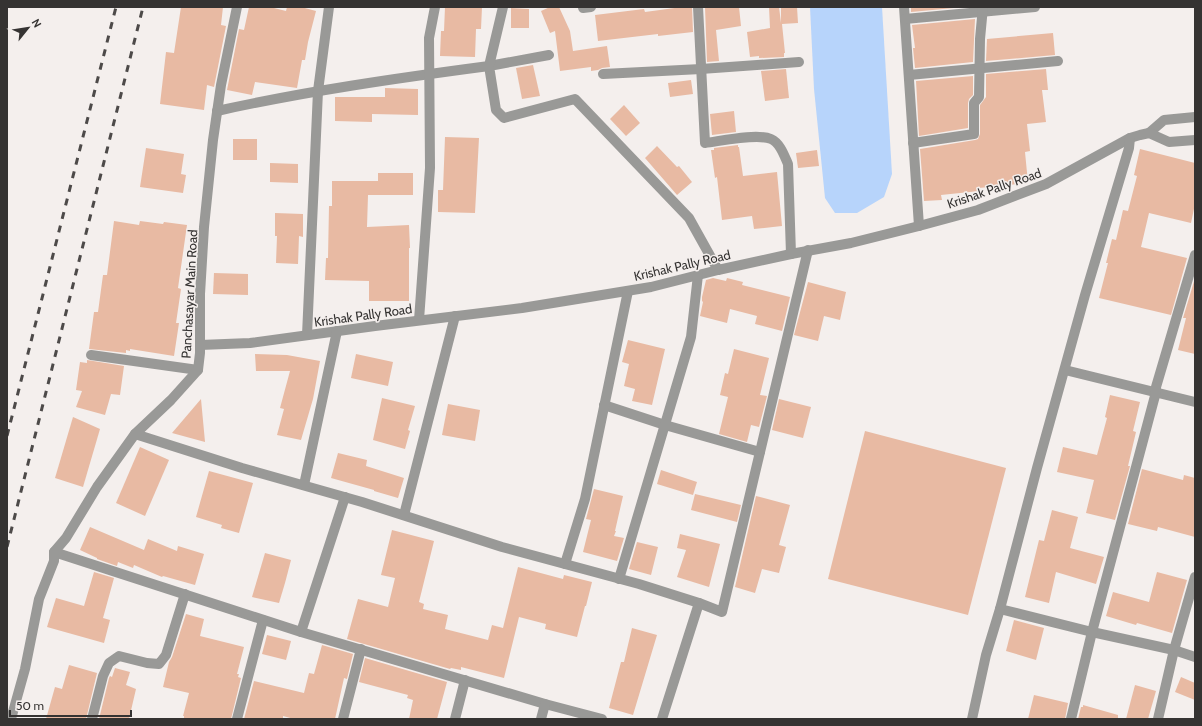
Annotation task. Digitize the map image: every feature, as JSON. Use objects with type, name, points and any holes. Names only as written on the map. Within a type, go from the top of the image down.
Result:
[{"type":"street","name":"Panchasayar Main Road","points":[[11,719],[24,669],[39,599],[54,561],[54,552],[66,538],[97,487],[135,434],[171,400],[198,370],[204,227],[217,111],[237,7]]},
{"type":"street","points":[[307,335],[318,91],[330,7]]},
{"type":"street","points":[[419,320],[430,168],[429,38],[435,7]]},
{"type":"street","points":[[503,7],[489,66],[496,110],[504,118],[575,100],[690,218],[718,270]]},
{"type":"street","points":[[698,7],[705,143],[756,136],[770,138],[777,143],[783,151],[788,164],[791,254]]},
{"type":"street","points":[[904,7],[919,226]]},
{"type":"street","points":[[905,19],[982,9],[1035,7]]},
{"type":"street","points":[[913,143],[974,134],[974,103],[979,97],[982,9]]},
{"type":"street","points":[[217,111],[275,98],[489,66],[549,55]]},
{"type":"street","points":[[909,75],[1058,61]]},
{"type":"street","points":[[603,74],[799,62]]},
{"type":"street","points":[[1195,117],[1164,120],[1149,134],[1169,142],[1195,140]]},
{"type":"street","name":"Krishak Pally Road","points":[[200,345],[250,343],[419,320],[522,308],[651,287],[808,250],[850,243],[978,210],[1046,184],[1130,138],[1140,134],[1149,134]]},
{"type":"street","points":[[972,719],[986,655],[1000,609],[1038,463],[1085,295],[1129,148],[1130,138]]},
{"type":"street","points":[[135,434],[242,468],[404,515],[502,547],[619,579],[699,603],[722,612],[808,250]]},
{"type":"street","points":[[1070,719],[1156,392],[1156,387],[1195,255]]},
{"type":"street","points":[[619,579],[691,337],[698,275]]},
{"type":"street","points":[[565,564],[585,498],[628,291]]},
{"type":"street","points":[[404,515],[455,316]]},
{"type":"street","points":[[304,485],[336,331]]},
{"type":"street","points":[[91,356],[198,370]]},
{"type":"street","points":[[1065,370],[1195,402]]},
{"type":"street","points":[[604,405],[665,425],[760,452]]},
{"type":"street","points":[[301,632],[345,497]]},
{"type":"street","points":[[54,552],[301,632],[545,704],[602,719]]},
{"type":"street","points":[[1158,719],[1174,650],[1195,577]]},
{"type":"street","points":[[92,719],[103,676],[109,663],[119,656],[147,663],[159,664],[166,655],[185,594]]},
{"type":"street","points":[[662,719],[699,603]]},
{"type":"street","points":[[1000,609],[1195,656]]},
{"type":"street","points":[[237,719],[263,620]]},
{"type":"street","points":[[343,719],[361,649]]},
{"type":"street","points":[[454,719],[465,680]]},
{"type":"street","points":[[541,719],[545,704]]},
{"type":"water","points":[[810,7],[882,7],[892,174],[884,197],[857,213],[835,213],[825,198],[814,89]]},
{"type":"building","points":[[181,7],[223,7],[221,25],[226,26],[214,87],[207,85],[204,110],[160,104],[166,52],[174,53]]},
{"type":"building","points":[[249,7],[270,7],[286,11],[287,7],[301,7],[316,11],[305,60],[302,60],[297,88],[255,82],[252,95],[227,90],[239,29],[244,30]]},
{"type":"building","points":[[445,7],[482,7],[481,29],[476,29],[475,57],[440,56],[441,31],[444,31]]},
{"type":"building","points":[[550,7],[559,7],[570,31],[573,51],[607,46],[610,67],[591,71],[591,67],[560,71],[555,31],[550,33],[541,11]]},
{"type":"building","points":[[692,7],[693,32],[658,36],[658,34],[598,41],[595,15],[644,9],[645,12]]},
{"type":"building","points":[[705,7],[739,7],[741,26],[716,30],[719,61],[707,62]]},
{"type":"building","points":[[769,7],[779,7],[781,23],[781,7],[797,7],[798,23],[782,24],[785,53],[784,57],[750,57],[747,32],[770,28]]},
{"type":"building","points":[[911,7],[964,7],[911,12]]},
{"type":"building","points":[[511,8],[529,9],[529,28],[511,28]]},
{"type":"building","points":[[975,19],[973,62],[915,68],[913,48],[915,48],[912,25]]},
{"type":"building","points":[[1053,33],[1055,55],[986,61],[987,39]]},
{"type":"building","points":[[533,65],[540,96],[522,99],[516,68]]},
{"type":"building","points":[[786,69],[789,98],[765,101],[761,71]]},
{"type":"building","points":[[1046,69],[1048,90],[1042,90],[1046,122],[1027,124],[1030,151],[1025,152],[1028,183],[979,188],[979,191],[941,195],[942,200],[924,201],[920,149],[978,139],[980,134],[980,105],[986,97],[986,74]]},
{"type":"building","points":[[973,76],[973,95],[969,99],[968,103],[968,128],[919,136],[916,81]]},
{"type":"building","points":[[691,80],[693,94],[670,97],[668,83]]},
{"type":"building","points":[[385,88],[418,89],[418,115],[372,114],[372,122],[335,121],[335,97],[385,97]]},
{"type":"building","points":[[624,105],[640,123],[626,136],[610,119]]},
{"type":"building","points":[[734,111],[736,132],[712,135],[710,114]]},
{"type":"building","points":[[445,137],[479,138],[475,213],[438,212],[438,190],[443,190]]},
{"type":"building","points":[[233,139],[257,139],[257,160],[233,160]]},
{"type":"building","points":[[738,145],[743,176],[777,172],[782,226],[754,229],[752,216],[722,220],[717,177],[715,178],[711,150],[714,150],[714,148]]},
{"type":"building","points":[[657,146],[677,167],[679,166],[692,182],[677,195],[645,158]]},
{"type":"building","points":[[146,148],[184,154],[181,174],[186,175],[183,193],[140,187]]},
{"type":"building","points":[[1140,149],[1195,163],[1195,204],[1191,223],[1149,213],[1141,247],[1187,258],[1171,315],[1099,298],[1108,263],[1106,263],[1112,239],[1116,240],[1123,210],[1128,211],[1137,176],[1134,175]]},
{"type":"building","points":[[817,150],[819,166],[798,168],[796,153]]},
{"type":"building","points":[[270,163],[298,164],[298,183],[270,182]]},
{"type":"building","points":[[378,173],[413,173],[413,195],[368,195],[367,227],[409,225],[409,301],[369,301],[369,281],[325,280],[326,258],[328,258],[329,206],[332,206],[332,181],[378,181]]},
{"type":"building","points":[[275,213],[303,214],[303,237],[299,236],[298,264],[276,263],[277,236],[275,236]]},
{"type":"building","points":[[114,221],[139,225],[140,221],[187,225],[178,288],[181,289],[176,323],[179,323],[174,356],[130,349],[130,351],[126,350],[126,353],[89,349],[94,312],[98,312],[103,275],[107,275]]},
{"type":"building","points":[[214,273],[248,274],[248,295],[213,294]]},
{"type":"building","points":[[713,278],[726,281],[727,278],[743,282],[742,285],[790,297],[782,331],[755,324],[757,316],[730,309],[727,323],[700,316],[706,280]]},
{"type":"building","points":[[1195,278],[1195,354],[1178,350],[1186,318],[1183,318]]},
{"type":"building","points":[[808,282],[846,292],[840,320],[824,316],[818,341],[794,335]]},
{"type":"building","points":[[628,340],[665,349],[652,405],[632,401],[635,389],[624,386],[629,364],[622,362]]},
{"type":"building","points":[[734,349],[769,358],[760,395],[767,396],[759,427],[751,425],[747,442],[719,434],[728,397],[720,395],[725,373],[728,374]]},
{"type":"building","points":[[255,354],[287,355],[320,361],[313,399],[301,440],[277,435],[284,409],[280,408],[290,371],[256,371]]},
{"type":"building","points":[[356,354],[393,362],[388,386],[351,378]]},
{"type":"building","points":[[87,360],[124,366],[120,395],[111,394],[105,415],[76,407],[82,391],[76,390],[80,362],[87,363]]},
{"type":"building","points":[[1110,395],[1140,402],[1133,431],[1136,432],[1128,466],[1130,466],[1115,520],[1086,513],[1094,480],[1057,472],[1063,447],[1097,455],[1107,418],[1105,417]]},
{"type":"building","points":[[382,398],[415,406],[408,430],[410,431],[405,449],[373,440]]},
{"type":"building","points":[[201,399],[205,442],[172,433]]},
{"type":"building","points":[[779,399],[811,407],[803,438],[772,430]]},
{"type":"building","points":[[448,404],[480,410],[475,441],[442,435]]},
{"type":"building","points":[[73,417],[100,429],[83,487],[55,478]]},
{"type":"building","points":[[865,431],[1006,468],[968,615],[828,579]]},
{"type":"building","points":[[140,447],[169,460],[145,516],[116,503]]},
{"type":"building","points":[[338,453],[367,460],[366,466],[404,478],[398,498],[331,478]]},
{"type":"building","points":[[1142,469],[1183,480],[1184,475],[1195,478],[1195,537],[1158,527],[1157,531],[1128,524]]},
{"type":"building","points":[[661,470],[697,482],[693,495],[657,484]]},
{"type":"building","points":[[209,471],[253,483],[239,533],[221,528],[222,525],[196,517]]},
{"type":"building","points":[[594,489],[623,496],[614,536],[624,538],[617,561],[583,552],[591,520],[586,519]]},
{"type":"building","points":[[695,494],[741,505],[737,522],[691,510]]},
{"type":"building","points":[[756,496],[790,505],[779,545],[786,547],[779,573],[762,569],[755,593],[735,587]]},
{"type":"building","points":[[1052,510],[1078,517],[1070,548],[1104,557],[1096,584],[1056,572],[1049,603],[1025,597],[1039,540],[1044,541]]},
{"type":"building","points":[[90,527],[144,550],[148,539],[177,551],[178,546],[204,554],[195,585],[163,576],[162,577],[134,565],[133,568],[118,562],[117,566],[97,559],[80,550]]},
{"type":"building","points":[[392,530],[434,541],[419,602],[424,604],[423,609],[448,615],[445,629],[488,640],[492,625],[503,628],[518,567],[563,579],[564,575],[592,582],[577,637],[545,629],[546,624],[519,617],[504,678],[461,667],[461,670],[450,669],[347,639],[358,599],[388,607],[395,578],[381,575]]},
{"type":"building","points":[[680,534],[720,544],[709,587],[677,577],[686,550],[677,548]]},
{"type":"building","points":[[637,542],[658,547],[651,575],[629,569]]},
{"type":"building","points":[[265,553],[291,560],[279,603],[252,597]]},
{"type":"building","points":[[94,572],[114,578],[103,618],[110,620],[104,643],[47,627],[56,598],[84,606]]},
{"type":"building","points":[[1157,572],[1187,580],[1172,633],[1137,623],[1136,625],[1106,616],[1113,592],[1149,602]]},
{"type":"building","points":[[186,614],[204,619],[200,636],[244,647],[237,674],[239,674],[238,677],[241,678],[231,719],[184,719],[183,716],[189,693],[163,687],[169,662]]},
{"type":"building","points":[[1014,620],[1044,628],[1036,660],[1006,651]]},
{"type":"building","points":[[632,628],[657,635],[633,715],[609,708],[621,662],[624,662]]},
{"type":"building","points":[[267,635],[291,641],[286,660],[262,654]]},
{"type":"building","points":[[322,645],[353,654],[347,679],[344,678],[335,719],[294,719],[283,716],[283,719],[244,719],[254,681],[304,693],[309,673],[314,674]]},
{"type":"building","points":[[365,658],[447,682],[437,719],[409,719],[413,700],[407,698],[408,695],[359,682]]},
{"type":"building","points":[[69,665],[97,673],[86,719],[46,719],[55,687],[62,689]]},
{"type":"building","points":[[115,668],[130,672],[126,685],[136,689],[129,719],[99,719],[109,678],[110,676],[112,677]]},
{"type":"building","points":[[1181,677],[1195,683],[1195,700],[1175,692]]},
{"type":"building","points":[[1135,685],[1156,691],[1148,719],[1126,719]]},
{"type":"building","points":[[1034,695],[1068,703],[1065,719],[1028,719]]},
{"type":"building","points":[[1083,705],[1118,715],[1118,719],[1078,719],[1081,707],[1083,707]]},
{"type":"railway","points":[[7,436],[116,7]]},
{"type":"railway","points":[[7,547],[143,7]]}]
